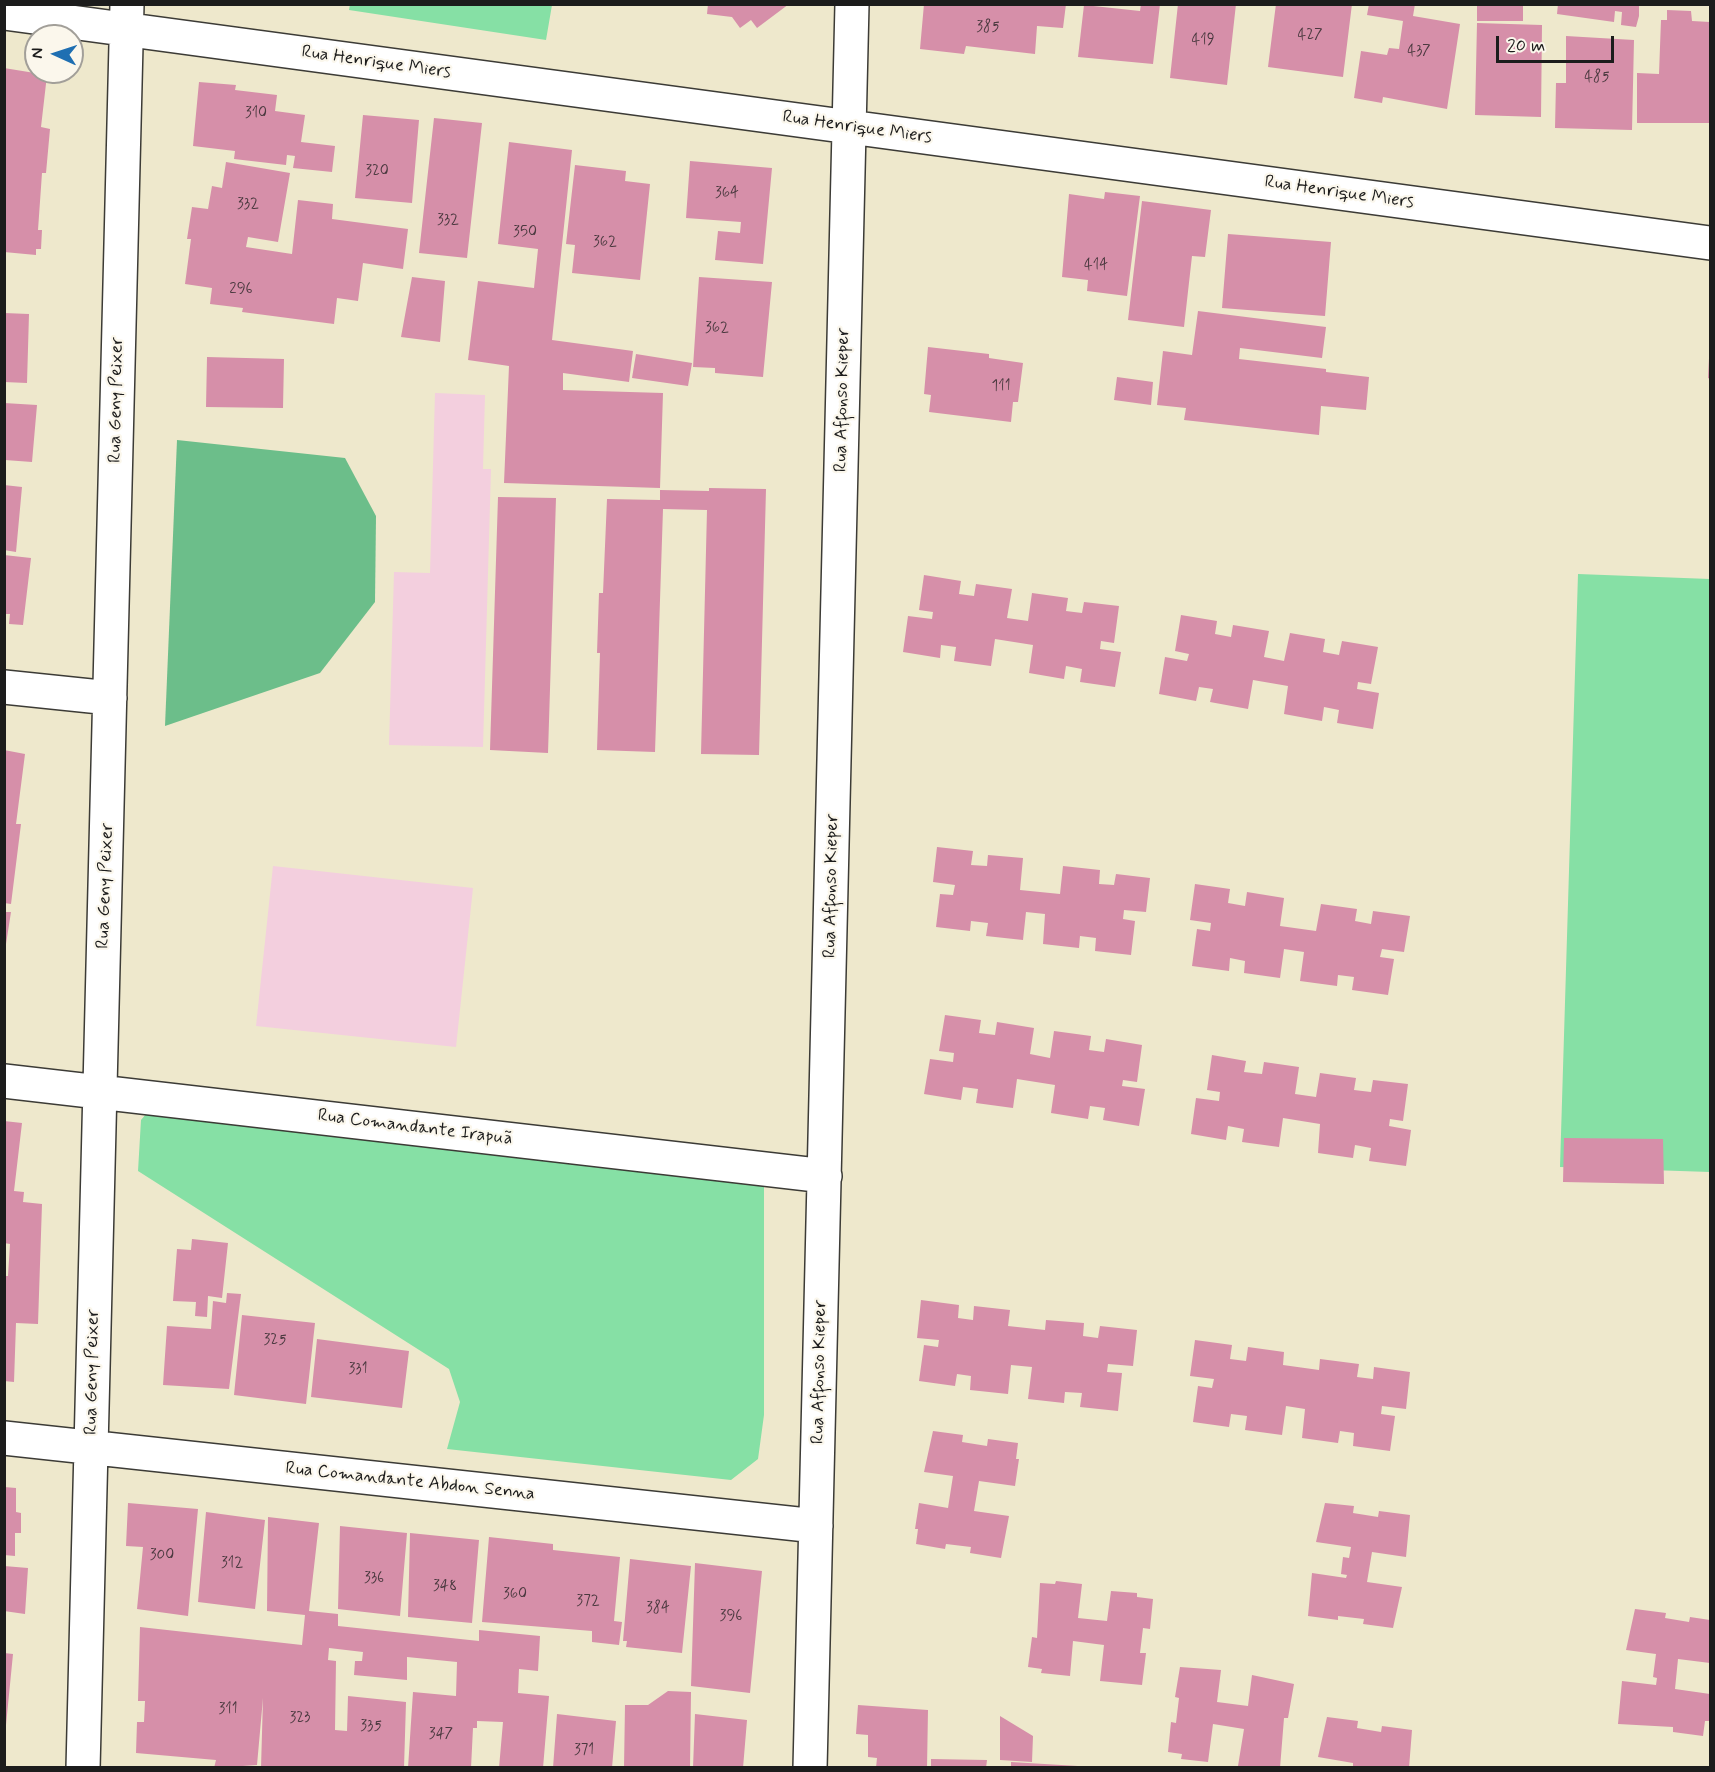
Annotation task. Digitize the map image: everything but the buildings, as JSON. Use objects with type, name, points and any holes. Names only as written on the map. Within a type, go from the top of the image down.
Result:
[{"type":"street","name":"Rua Affonso Kieper","points":[[810,1767],[852,4]]},
{"type":"street","name":"Rua Henrique Miers","points":[[4,13],[127,17],[848,127],[1710,243]]},
{"type":"street","name":"Rua Geny Peixer","points":[[83,1767],[127,17]]},
{"type":"street","points":[[4,687],[110,698]]},
{"type":"street","name":"Rua Comandante Irapuã","points":[[4,1081],[825,1176]]},
{"type":"street","name":"Rua Comandante Abdon Senna","points":[[4,1438],[816,1526]]},
{"type":"shaded area","points":[[435,393],[485,395],[483,469],[491,469],[483,747],[389,745],[394,572],[430,573]]},
{"type":"shaded area","points":[[273,866],[473,888],[456,1047],[256,1026]]},
{"type":"green space","points":[[350,4],[552,5],[546,40],[349,10]]},
{"type":"green space","points":[[177,440],[345,458],[376,516],[375,602],[320,673],[165,726]]},
{"type":"green space","points":[[1578,574],[1710,579],[1710,1172],[1560,1167]]},
{"type":"green space","points":[[161,1096],[764,1175],[764,1415],[758,1459],[731,1480],[447,1449],[460,1402],[449,1369],[138,1171],[141,1120]]}]
